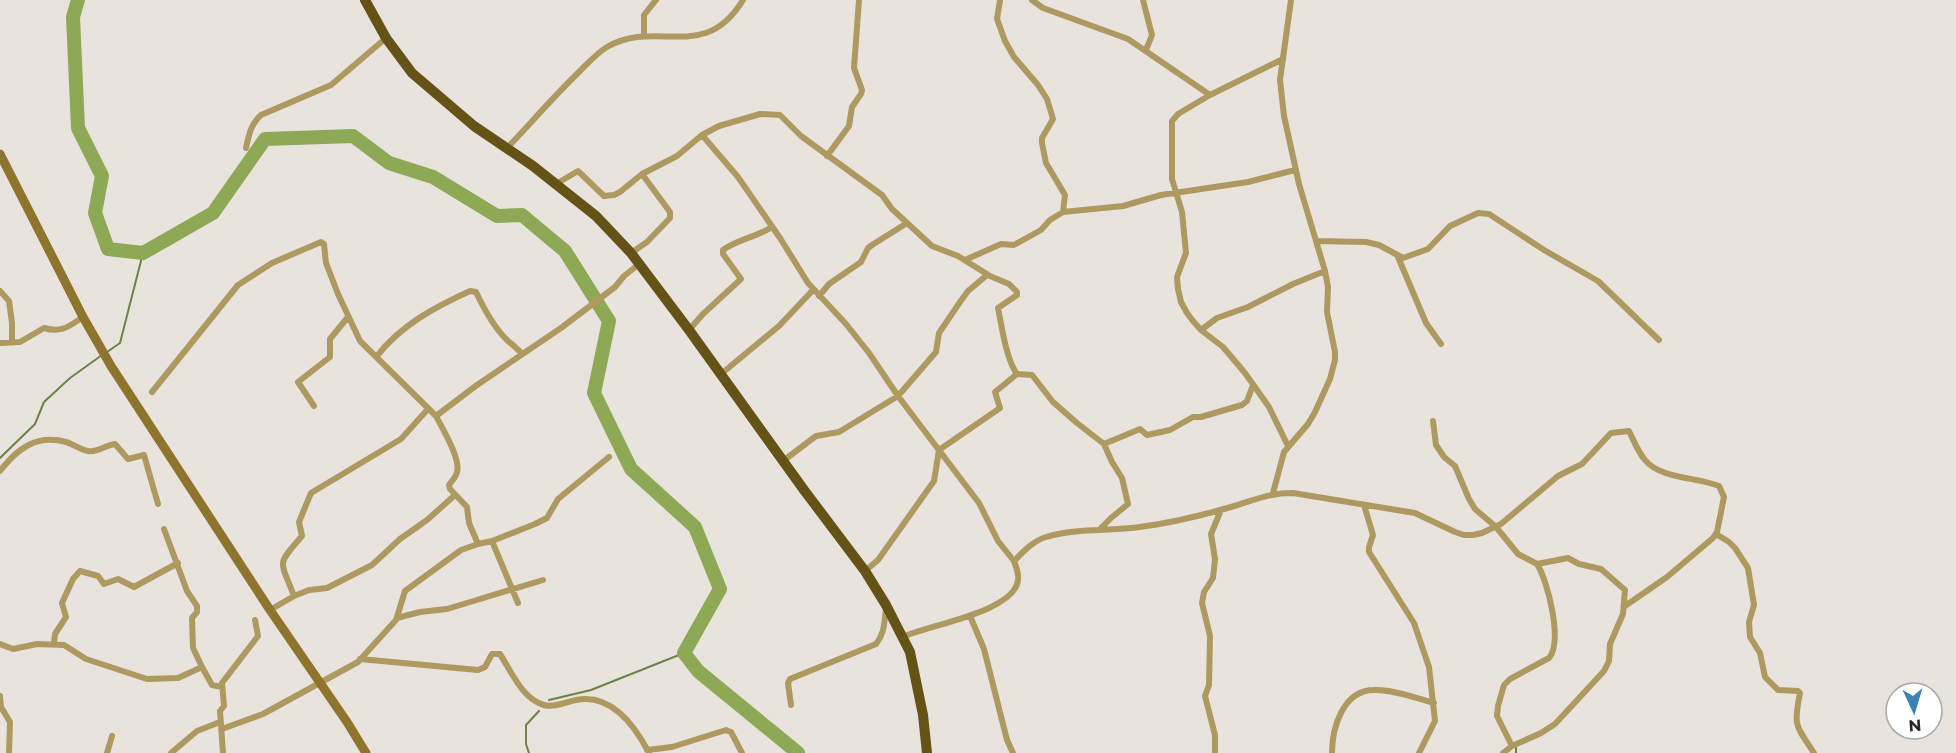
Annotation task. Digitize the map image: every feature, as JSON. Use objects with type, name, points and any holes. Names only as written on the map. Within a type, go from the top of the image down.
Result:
[{"type":"highway","points":[[365,0],[386,38],[419,80],[474,126],[556,183],[596,216],[631,253],[689,330],[866,571],[886,605],[909,652],[920,699],[927,753]]},
{"type":"main road","points":[[0,154],[83,317],[111,366],[366,753]]},
{"type":"street","points":[[644,36],[644,15],[656,0]]},
{"type":"street","points":[[507,148],[598,54],[619,42],[644,36],[687,37],[713,31],[731,18],[744,0]]},
{"type":"street","points":[[827,156],[849,126],[852,107],[862,90],[854,68],[859,0]]},
{"type":"street","points":[[1000,0],[997,19],[1005,40],[1014,57],[1047,99],[1053,119],[1042,138],[1042,143],[1046,163],[1065,195],[1063,212]]},
{"type":"street","points":[[1032,0],[1043,8],[1121,36],[1146,50],[1210,95]]},
{"type":"street","points":[[1143,0],[1152,35],[1146,50]]},
{"type":"street","points":[[1273,493],[1280,460],[1287,446],[1308,424],[1315,412],[1333,369],[1335,352],[1327,312],[1328,287],[1325,272],[1295,170],[1284,116],[1280,80],[1291,0]]},
{"type":"street","points":[[246,148],[254,121],[261,114],[331,85],[386,38]]},
{"type":"street","points":[[1283,59],[1210,95],[1178,114],[1172,121],[1173,179],[1182,212],[1186,253],[1177,277],[1178,289],[1186,313],[1201,330],[1223,347],[1253,385],[1269,407],[1287,446]]},
{"type":"street","points":[[556,183],[578,171],[603,195],[620,192],[642,174],[677,156],[702,135],[719,126],[755,115],[778,114],[801,136],[882,195],[892,209],[932,246],[965,260],[987,275],[1009,284],[1017,292],[1017,295],[998,308],[1010,361],[1017,374]]},
{"type":"street","points":[[702,135],[738,177],[813,290],[846,324],[869,353],[898,396],[979,503],[999,541],[1014,561],[1018,580],[1014,591],[999,603],[970,616],[918,630],[903,637]]},
{"type":"street","points":[[965,260],[1001,244],[1014,245],[1041,230],[1050,220],[1063,212],[1123,206],[1161,195],[1248,182],[1295,170]]},
{"type":"street","points":[[631,253],[652,238],[668,222],[671,215],[642,174]]},
{"type":"street","points":[[1317,241],[1366,242],[1379,245],[1403,258],[1428,249],[1450,226],[1478,213],[1489,214],[1544,250],[1598,281],[1659,340]]},
{"type":"street","points":[[819,296],[829,284],[861,262],[872,244],[907,224]]},
{"type":"street","points":[[689,330],[741,279],[723,255],[723,250],[744,238],[772,227]]},
{"type":"street","points":[[152,392],[238,285],[272,263],[321,242],[324,244],[326,263],[360,341],[436,416],[456,458],[458,468],[449,487],[467,507],[469,523],[478,544]]},
{"type":"street","points":[[1398,256],[1426,323],[1441,344]]},
{"type":"street","points":[[436,416],[555,333],[639,264]]},
{"type":"street","points":[[1201,330],[1217,318],[1242,310],[1293,284],[1325,272]]},
{"type":"street","points":[[783,461],[816,436],[839,432],[898,396],[936,352],[939,333],[968,291],[987,275]]},
{"type":"street","points":[[721,374],[779,326],[813,290]]},
{"type":"street","points":[[0,291],[9,301],[12,343]]},
{"type":"street","points":[[377,356],[391,339],[426,313],[470,291],[476,292],[488,316],[522,354]]},
{"type":"street","points":[[0,343],[20,342],[44,328],[51,331],[62,330],[83,317]]},
{"type":"street","points":[[314,406],[298,382],[330,357],[330,339],[348,317]]},
{"type":"street","points":[[866,571],[878,560],[934,481],[939,450],[1000,408],[995,392],[1017,374],[1032,375],[1049,398],[1104,444],[1120,473],[1129,501],[1101,528]]},
{"type":"street","points":[[1104,444],[1138,430],[1147,435],[1167,431],[1193,417],[1201,417],[1242,405],[1247,401],[1253,385]]},
{"type":"street","points":[[294,596],[284,573],[283,561],[288,550],[302,536],[299,522],[311,493],[401,439],[428,409]]},
{"type":"street","points":[[1433,421],[1434,440],[1438,450],[1455,466],[1475,509],[1496,527],[1518,554],[1537,564],[1544,577],[1554,620],[1554,646],[1549,658],[1510,679],[1504,685],[1497,716],[1512,746]]},
{"type":"street","points":[[1014,561],[1036,541],[1046,537],[1101,528],[1126,529],[1148,526],[1221,510],[1273,493],[1307,494],[1415,513],[1464,535],[1482,533],[1496,527],[1558,476],[1582,464],[1611,433],[1629,431],[1646,462],[1657,470],[1675,476],[1707,481],[1719,486],[1724,496],[1716,534],[1667,577],[1625,606]]},
{"type":"street","points":[[0,471],[7,462],[32,442],[43,440],[66,442],[91,451],[115,444],[128,459],[144,455],[158,504]]},
{"type":"street","points":[[171,753],[197,731],[262,714],[320,684],[360,659],[397,618],[405,591],[461,550],[530,527],[547,518],[558,499],[609,457]]},
{"type":"street","points":[[270,610],[294,596],[309,590],[327,588],[372,565],[400,539],[427,520],[455,495]]},
{"type":"street","points":[[1364,505],[1373,535],[1368,547],[1369,552],[1414,623],[1430,673],[1435,721],[1419,753]]},
{"type":"street","points":[[1215,753],[1215,735],[1205,696],[1209,685],[1210,636],[1202,603],[1204,592],[1213,578],[1215,559],[1211,534],[1221,510]]},
{"type":"street","points":[[164,529],[187,591],[197,606],[192,618],[193,648],[212,685],[222,687]]},
{"type":"street","points":[[1716,534],[1729,542],[1746,563],[1754,605],[1749,622],[1750,637],[1760,653],[1762,668],[1770,683],[1778,690],[1800,693],[1795,719],[1814,753]]},
{"type":"street","points":[[492,541],[518,603]]},
{"type":"street","points":[[1503,753],[1555,723],[1604,671],[1609,661],[1610,644],[1625,606],[1624,588],[1601,569],[1580,564],[1568,558],[1537,564]]},
{"type":"street","points":[[54,643],[55,634],[66,617],[62,603],[73,579],[80,571],[98,576],[104,584],[117,579],[134,587],[178,563]]},
{"type":"street","points":[[397,618],[420,612],[450,609],[543,580]]},
{"type":"street","points":[[791,705],[788,683],[792,677],[876,644],[882,637],[886,605]]},
{"type":"street","points":[[970,616],[984,649],[1007,740],[1013,753]]},
{"type":"street","points":[[223,753],[220,711],[224,706],[222,687],[258,636],[255,620]]},
{"type":"street","points":[[0,644],[13,649],[54,643],[67,645],[86,659],[147,679],[178,678],[202,668]]},
{"type":"street","points":[[360,659],[478,670],[485,667],[492,654],[498,653],[525,692],[536,701],[552,706],[575,700],[597,701],[624,715],[648,752],[726,730],[730,732],[742,753]]},
{"type":"street","points":[[1332,753],[1333,730],[1338,718],[1348,702],[1360,693],[1377,690],[1434,703]]},
{"type":"street","points":[[0,696],[1,707],[10,722],[9,753]]},
{"type":"street","points":[[107,753],[112,736]]},
{"type":"waterway","points":[[78,0],[73,17],[78,128],[102,176],[95,213],[108,249],[143,253],[213,213],[265,139],[353,136],[389,163],[433,177],[497,216],[522,215],[565,251],[609,321],[594,393],[631,469],[695,527],[720,589],[684,653],[698,671],[798,753]]},
{"type":"waterway","points":[[107,352],[120,343],[143,253]]},
{"type":"waterway","points":[[0,458],[35,424],[44,402],[70,378],[102,355]]},
{"type":"waterway","points":[[549,700],[591,690],[684,653]]},
{"type":"waterway","points":[[529,753],[526,744],[526,725],[539,711]]},
{"type":"waterway","points":[[1516,745],[1516,753]]}]
